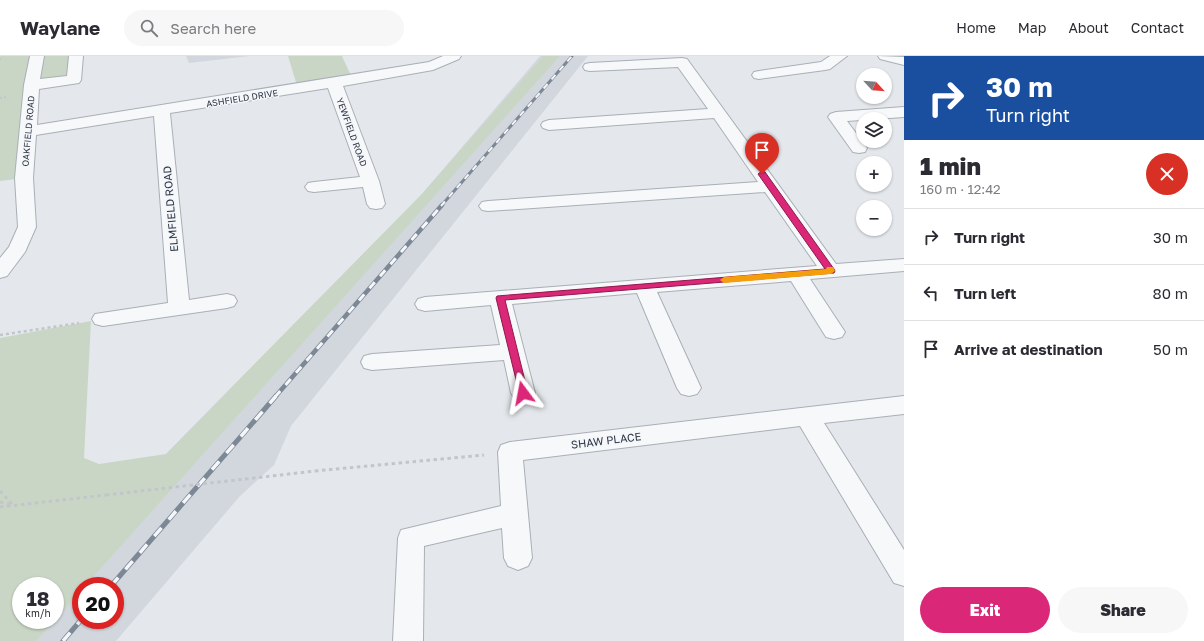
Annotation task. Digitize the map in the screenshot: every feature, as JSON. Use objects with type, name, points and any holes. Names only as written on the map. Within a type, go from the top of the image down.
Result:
[{"type":"street","name":"OAKFIELD ROAD","points":[[0,272],[18,248],[27,227],[24,178],[32,85],[37,56]]},
{"type":"street","name":"OAKFIELD ROAD","points":[[32,85],[74,80],[76,56]]},
{"type":"street","name":"ASHFIELD DRIVE","points":[[28,131],[162,111],[433,66],[454,56]]},
{"type":"street","points":[[759,75],[825,66],[840,56]]},
{"type":"street","points":[[885,56],[904,61]]},
{"type":"street","points":[[590,67],[651,60],[682,62],[831,271]]},
{"type":"street","name":"YEWFIELD ROAD","points":[[334,83],[370,181],[376,204]]},
{"type":"street","name":"ELMFIELD ROAD","points":[[162,111],[179,308]]},
{"type":"street","points":[[892,113],[904,112]]},
{"type":"street","points":[[549,125],[719,113]]},
{"type":"street","points":[[856,116],[836,117],[856,144]]},
{"type":"street","name":"YEWFIELD ROAD","points":[[314,188],[370,181]]},
{"type":"street","points":[[488,206],[771,186]]},
{"type":"street","points":[[425,304],[904,265]]},
{"type":"street","points":[[797,274],[834,332]]},
{"type":"street","points":[[644,286],[689,388]]},
{"type":"street","points":[[500,298],[523,393]]},
{"type":"street","points":[[103,319],[227,301]]},
{"type":"street","points":[[372,362],[513,352]]},
{"type":"street","name":"SHAW PLACE","points":[[510,452],[904,405]]},
{"type":"street","points":[[807,417],[904,574]]},
{"type":"street","points":[[510,452],[518,558]]},
{"type":"street","points":[[408,641],[411,538],[515,514]]},
{"type":"path","points":[[0,60],[1,56]]},
{"type":"path","points":[[0,335],[103,319]]},
{"type":"path","points":[[0,507],[315,471],[510,452]]},
{"type":"path","points":[[0,491],[12,505]]},
{"type":"path","points":[[0,502],[12,505]]},
{"type":"shaded area","points":[[186,56],[250,56],[189,63]]},
{"type":"shaded area","points":[[540,56],[588,56],[291,426],[274,465],[240,496],[116,641],[0,641],[12,629],[64,629],[64,577],[63,577],[166,454],[421,195]]},
{"type":"green space","points":[[0,56],[76,56],[74,80],[33,85],[24,178],[0,181]]},
{"type":"green space","points":[[288,56],[342,56],[353,80],[298,89]]},
{"type":"green space","points":[[543,56],[560,56],[93,577],[72,577],[72,601],[64,610],[64,577],[12,577],[12,629],[47,629],[36,641],[0,641],[0,338],[91,321],[84,458],[99,464],[166,454],[421,195]]},
{"type":"railway","points":[[441,206],[572,56]]},
{"type":"railway","points":[[275,397],[442,205]]},
{"type":"railway","points":[[119,577],[276,396]]},
{"type":"railway","points":[[63,641],[73,629]]},
{"type":"slow traffic","points":[[724,280],[831,271],[830,269]]},
{"type":"route","points":[[523,393],[500,298],[831,271],[762,174]]}]
